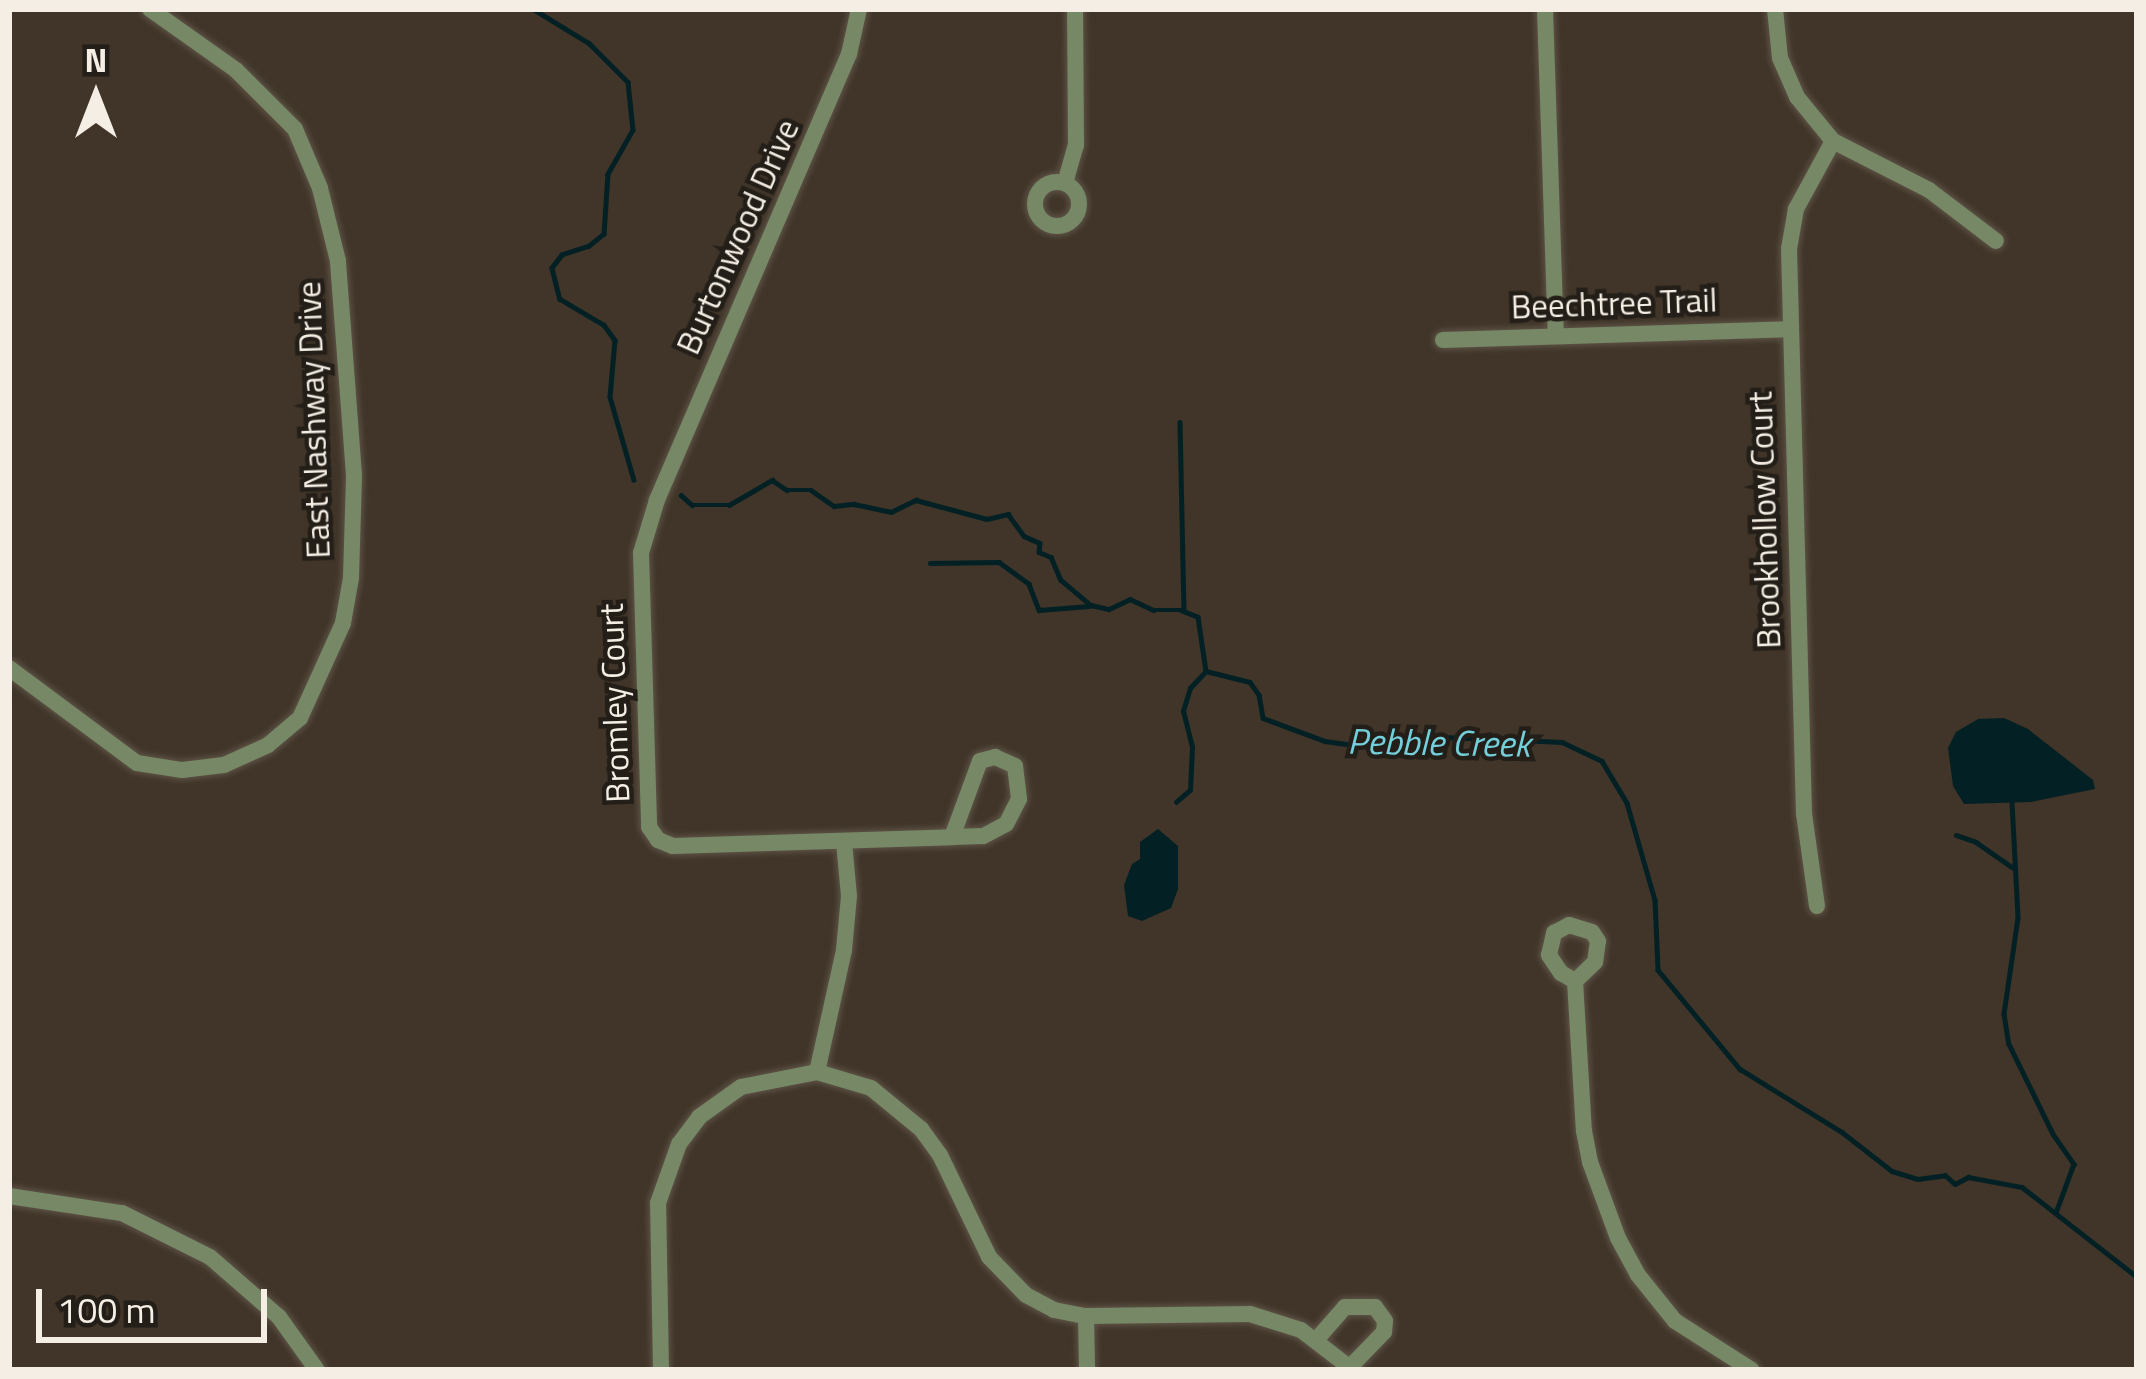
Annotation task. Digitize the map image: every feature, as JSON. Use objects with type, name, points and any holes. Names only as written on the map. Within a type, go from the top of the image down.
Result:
[{"type":"street","name":"East Nashway Drive","points":[[9,668],[137,763],[182,770],[224,765],[268,746],[300,718],[343,622],[351,578],[353,476],[338,260],[320,188],[296,129],[236,70],[150,9]]},
{"type":"street","name":"Burtonwood Drive","points":[[663,486],[849,54],[859,9]]},
{"type":"street","points":[[1065,183],[1076,145],[1075,9]]},
{"type":"street","points":[[1544,9],[1556,336]]},
{"type":"street","points":[[1775,9],[1780,58],[1797,98],[1833,141],[1929,190],[1996,242]]},
{"type":"street","name":"Brookhollow Court","points":[[1817,906],[1804,814],[1788,328],[1791,229],[1806,188],[1833,141]]},
{"type":"street","name":"Beechtree Trail","points":[[1443,340],[1788,328]]},
{"type":"street","name":"Bromley Court","points":[[663,486],[641,553],[643,748],[652,834],[673,846],[844,842],[983,836],[1006,824],[1019,799],[1015,766],[995,757],[980,761],[952,837]]},
{"type":"street","points":[[817,1072],[844,950],[849,896],[844,842]]},
{"type":"street","points":[[1575,981],[1584,1131],[1590,1162],[1618,1238],[1638,1275],[1675,1322],[1753,1370]]},
{"type":"street","points":[[661,1370],[658,1203],[679,1144],[699,1117],[741,1087],[817,1072],[871,1088],[897,1107],[940,1155],[988,1257],[1026,1294],[1054,1310],[1086,1316],[1250,1314],[1316,1340],[1352,1368],[1384,1332],[1385,1321],[1376,1306],[1345,1307],[1316,1340]]},
{"type":"street","points":[[9,1196],[122,1213],[210,1257],[279,1317],[317,1370]]},
{"type":"street","points":[[1086,1316],[1087,1370]]},
{"type":"water","points":[[2004,718],[2028,729],[2093,780],[2095,789],[2031,802],[1964,804],[1953,786],[1948,748],[1956,732],[1978,719]]},
{"type":"water","points":[[1158,829],[1178,846],[1178,889],[1171,908],[1142,921],[1128,916],[1124,885],[1132,864],[1140,859],[1140,842]]},
{"type":"waterway","name":"Pebble Creek","points":[[533,9],[589,43],[628,82],[633,130],[608,174],[604,234],[589,246],[562,255],[552,268],[560,299],[604,325],[615,340],[610,397],[634,480]]},
{"type":"waterway","points":[[1180,422],[1184,611]]},
{"type":"waterway","name":"Pebble Creek","points":[[681,495],[692,505],[729,505],[772,480],[787,490],[811,490],[834,506],[854,504],[891,512],[916,500],[987,519],[1008,514],[1024,536],[1040,543],[1039,552],[1051,557],[1061,580],[1091,605],[1109,609],[1130,599],[1154,610],[1181,610],[1198,617],[1206,671]]},
{"type":"waterway","points":[[930,563],[999,562],[1029,584],[1039,610],[1089,606]]},
{"type":"waterway","name":"Pebble Creek","points":[[1206,671],[1250,682],[1259,695],[1263,718],[1325,741],[1353,745],[1420,736],[1562,742],[1602,761],[1627,803],[1655,900],[1658,970],[1740,1069],[1842,1132],[1892,1171],[1918,1179],[1945,1175],[1955,1184],[1968,1177],[2022,1187],[2137,1277]]},
{"type":"waterway","points":[[1176,802],[1190,790],[1192,747],[1183,711],[1190,688],[1206,671]]},
{"type":"waterway","points":[[2012,802],[2018,918],[2004,1014],[2009,1044],[2053,1134],[2074,1164],[2056,1213]]},
{"type":"waterway","points":[[1956,835],[1976,842],[2012,867]]}]
